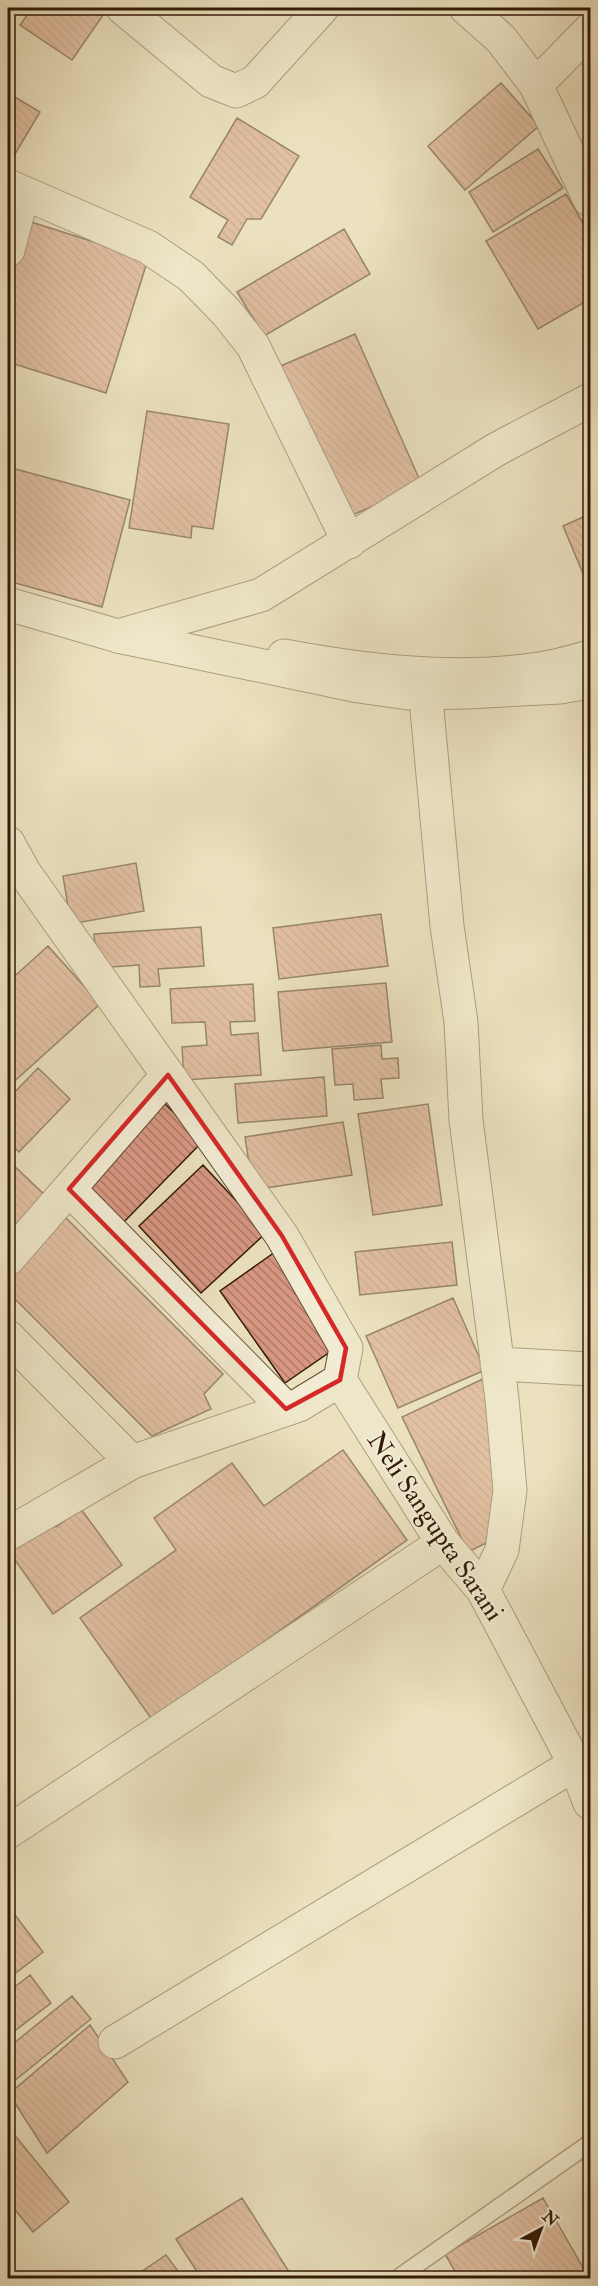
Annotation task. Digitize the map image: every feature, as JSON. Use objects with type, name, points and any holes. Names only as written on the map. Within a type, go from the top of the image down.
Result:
[{"type":"street","points":[[123,8],[212,81],[236,92],[255,82],[322,8]]},
{"type":"street","points":[[466,8],[501,39],[536,85],[591,200]]},
{"type":"street","points":[[536,85],[591,30]]},
{"type":"street","points":[[8,250],[15,190],[148,247],[191,276],[227,313],[253,346],[349,542]]},
{"type":"street","points":[[118,636],[261,595],[497,449],[591,400]]},
{"type":"street","points":[[8,604],[118,636],[359,687],[408,693],[560,687],[591,682]]},
{"type":"street","points":[[271,669],[276,654],[367,668],[448,675],[533,670],[591,657]]},
{"type":"street","points":[[271,669],[285,685],[327,695],[427,710],[496,706],[591,689]]},
{"type":"street","points":[[427,710],[447,926],[461,1022],[466,1120],[497,1364],[510,1490],[502,1550],[483,1590]]},
{"type":"street","points":[[8,843],[24,872],[282,1236],[346,1348],[340,1380],[299,1405],[132,1462],[8,1534]]},
{"type":"street","points":[[8,1259],[168,1075]]},
{"type":"street","points":[[69,1189],[286,1409]]},
{"type":"street","points":[[8,1337],[132,1462]]},
{"type":"street","points":[[497,1364],[591,1369]]},
{"type":"street","name":"Neli Sangupta Sarani","points":[[340,1380],[443,1543],[483,1590],[575,1764],[591,1803]]},
{"type":"street","points":[[8,1832],[443,1543]]},
{"type":"street","points":[[115,2042],[575,1764]]},
{"type":"lane","points":[[398,2278],[423,2271],[591,2143]]},
{"type":"highlighted area","points":[[168,1075],[282,1236],[346,1348],[340,1380],[286,1409],[69,1189]]},
{"type":"building","points":[[32,8],[108,8],[72,60],[20,25]]},
{"type":"building","points":[[501,83],[539,126],[465,190],[428,146]]},
{"type":"building","points":[[8,93],[40,112],[8,166]]},
{"type":"building","points":[[237,118],[299,156],[261,219],[247,219],[232,245],[218,237],[228,220],[190,197]]},
{"type":"building","points":[[538,149],[563,188],[493,232],[469,192]]},
{"type":"building","points":[[566,194],[590,235],[590,299],[538,329],[486,241]]},
{"type":"building","points":[[28,221],[148,259],[106,393],[8,362],[8,287]]},
{"type":"building","points":[[344,229],[370,274],[264,336],[237,292]]},
{"type":"building","points":[[355,334],[422,485],[343,519],[276,368]]},
{"type":"building","points":[[147,411],[229,424],[213,529],[192,526],[191,538],[129,528]]},
{"type":"building","points":[[8,467],[130,500],[102,607],[8,581]]},
{"type":"building","points":[[590,514],[590,590],[563,526]]},
{"type":"building","points":[[136,863],[144,911],[71,924],[63,876]]},
{"type":"building","points":[[381,914],[388,966],[279,979],[273,928]]},
{"type":"building","points":[[201,927],[204,966],[158,969],[160,986],[140,987],[139,965],[97,968],[94,934]]},
{"type":"building","points":[[48,946],[100,1004],[8,1087],[8,982]]},
{"type":"building","points":[[386,983],[392,1042],[283,1051],[278,992]]},
{"type":"building","points":[[253,984],[255,1021],[230,1022],[231,1035],[258,1033],[261,1075],[184,1080],[182,1047],[207,1045],[205,1022],[172,1023],[170,989]]},
{"type":"building","points":[[381,1045],[382,1059],[398,1058],[399,1078],[381,1079],[383,1098],[354,1100],[353,1084],[335,1085],[332,1049]]},
{"type":"building","points":[[38,1068],[70,1099],[19,1152],[8,1141],[8,1099]]},
{"type":"building","points":[[324,1077],[327,1116],[238,1123],[235,1084]]},
{"type":"building","points":[[162,1101],[203,1141],[122,1224],[81,1184]]},
{"type":"building","points":[[428,1104],[442,1205],[373,1215],[358,1114]]},
{"type":"building","points":[[343,1122],[352,1175],[253,1190],[245,1137]]},
{"type":"building","points":[[8,1160],[47,1197],[8,1238]]},
{"type":"building","points":[[203,1165],[266,1233],[201,1293],[139,1226]]},
{"type":"building","points":[[65,1217],[223,1374],[204,1394],[211,1409],[152,1436],[8,1292],[8,1275]]},
{"type":"building","points":[[452,1242],[457,1285],[360,1295],[355,1252]]},
{"type":"building","points":[[275,1252],[340,1345],[285,1383],[220,1291]]},
{"type":"building","points":[[453,1298],[485,1370],[398,1408],[366,1336]]},
{"type":"building","points":[[485,1378],[498,1537],[468,1552],[402,1417]]},
{"type":"building","points":[[343,1450],[407,1540],[153,1721],[80,1618],[176,1550],[154,1518],[232,1463],[264,1506]]},
{"type":"building","points":[[81,1509],[122,1565],[53,1614],[8,1550],[50,1519],[56,1527]]},
{"type":"building","points":[[15,1915],[43,1952],[8,1979],[8,1920]]},
{"type":"building","points":[[30,1975],[51,2003],[8,2036],[8,1992]]},
{"type":"building","points":[[72,1996],[91,2019],[8,2086],[8,2048]]},
{"type":"building","points":[[90,2025],[128,2082],[47,2153],[9,2094]]},
{"type":"building","points":[[8,2127],[69,2202],[33,2232],[8,2201]]},
{"type":"building","points":[[242,2198],[293,2278],[201,2278],[176,2239]]},
{"type":"building","points":[[543,2198],[589,2278],[446,2278],[456,2273],[445,2254]]},
{"type":"building","points":[[166,2255],[183,2278],[132,2278]]}]
